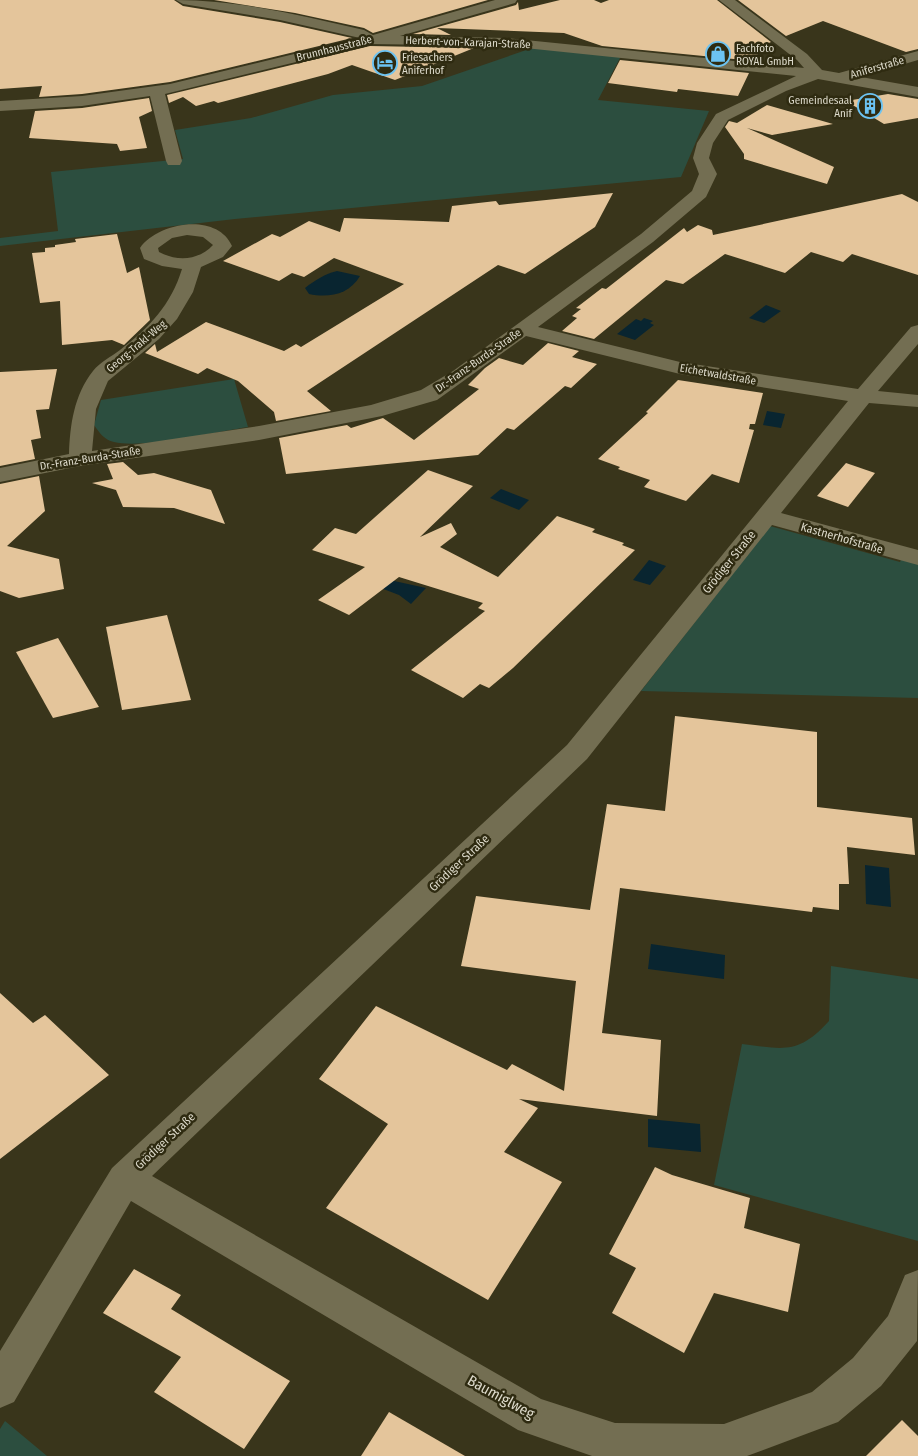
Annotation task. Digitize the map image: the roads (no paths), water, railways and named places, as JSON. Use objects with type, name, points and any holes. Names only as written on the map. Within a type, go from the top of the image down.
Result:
[{"type":"street","name":"Herbert-von-Karajan-Straße","points":[[183,0],[280,16],[364,34],[370,40],[506,42],[826,76]]},
{"type":"street","name":"Brunnhausstraße","points":[[0,106],[82,101],[156,91],[370,40],[472,4],[510,0]]},
{"type":"street","points":[[726,0],[826,76]]},
{"type":"street","name":"Aniferstraße","points":[[826,76],[873,70],[918,55]]},
{"type":"street","name":"Aniferstraße","points":[[826,76],[918,92]]},
{"type":"street","name":"Dr.-Franz-Burda-Straße","points":[[0,474],[80,459],[259,433],[374,411],[429,395],[460,375],[647,238],[700,193],[708,174],[701,158],[705,143],[722,117],[780,88],[826,76]]},
{"type":"street","points":[[156,91],[174,162]]},
{"type":"street","name":"Georg-Trakl-Weg","points":[[80,459],[82,424],[89,397],[97,379],[158,329],[170,316],[178,306],[194,263]]},
{"type":"street","name":"Eichetwaldstraße","points":[[522,329],[680,368],[862,397],[918,401]]},
{"type":"street","name":"Grödiger Straße","points":[[0,1388],[125,1179],[577,752],[862,397],[918,331]]},
{"type":"street","name":"Kastnerhofstraße","points":[[766,516],[918,558]]},
{"type":"street","name":"Baumiglweg","points":[[125,1179],[532,1416],[615,1443],[724,1444],[824,1408],[868,1372],[903,1328],[918,1288]]},
{"type":"water","points":[[337,271],[360,276],[350,287],[337,294],[323,296],[309,294],[305,288],[320,278]]},
{"type":"water","points":[[766,305],[781,311],[764,323],[749,318]]},
{"type":"water","points":[[644,318],[653,321],[650,323],[654,325],[635,340],[617,334],[636,319],[641,321]]},
{"type":"water","points":[[767,411],[785,414],[781,428],[763,425]]},
{"type":"water","points":[[501,489],[529,500],[519,510],[490,498]]},
{"type":"water","points":[[649,560],[666,566],[650,585],[633,580]]},
{"type":"water","points":[[367,575],[426,588],[411,604],[399,595],[373,585]]},
{"type":"water","points":[[865,865],[889,868],[891,907],[866,904]]},
{"type":"water","points":[[651,944],[725,955],[724,979],[648,969]]},
{"type":"water","points":[[648,1119],[700,1124],[701,1152],[648,1147]]},
{"type":"place","name":"Fachfoto ROYAL GmbH","points":[[718,54]]},
{"type":"place","name":"Friesachers Aniferhof","points":[[385,63]]},
{"type":"place","name":"Gemeindesaal Anif","points":[[870,106]]}]
